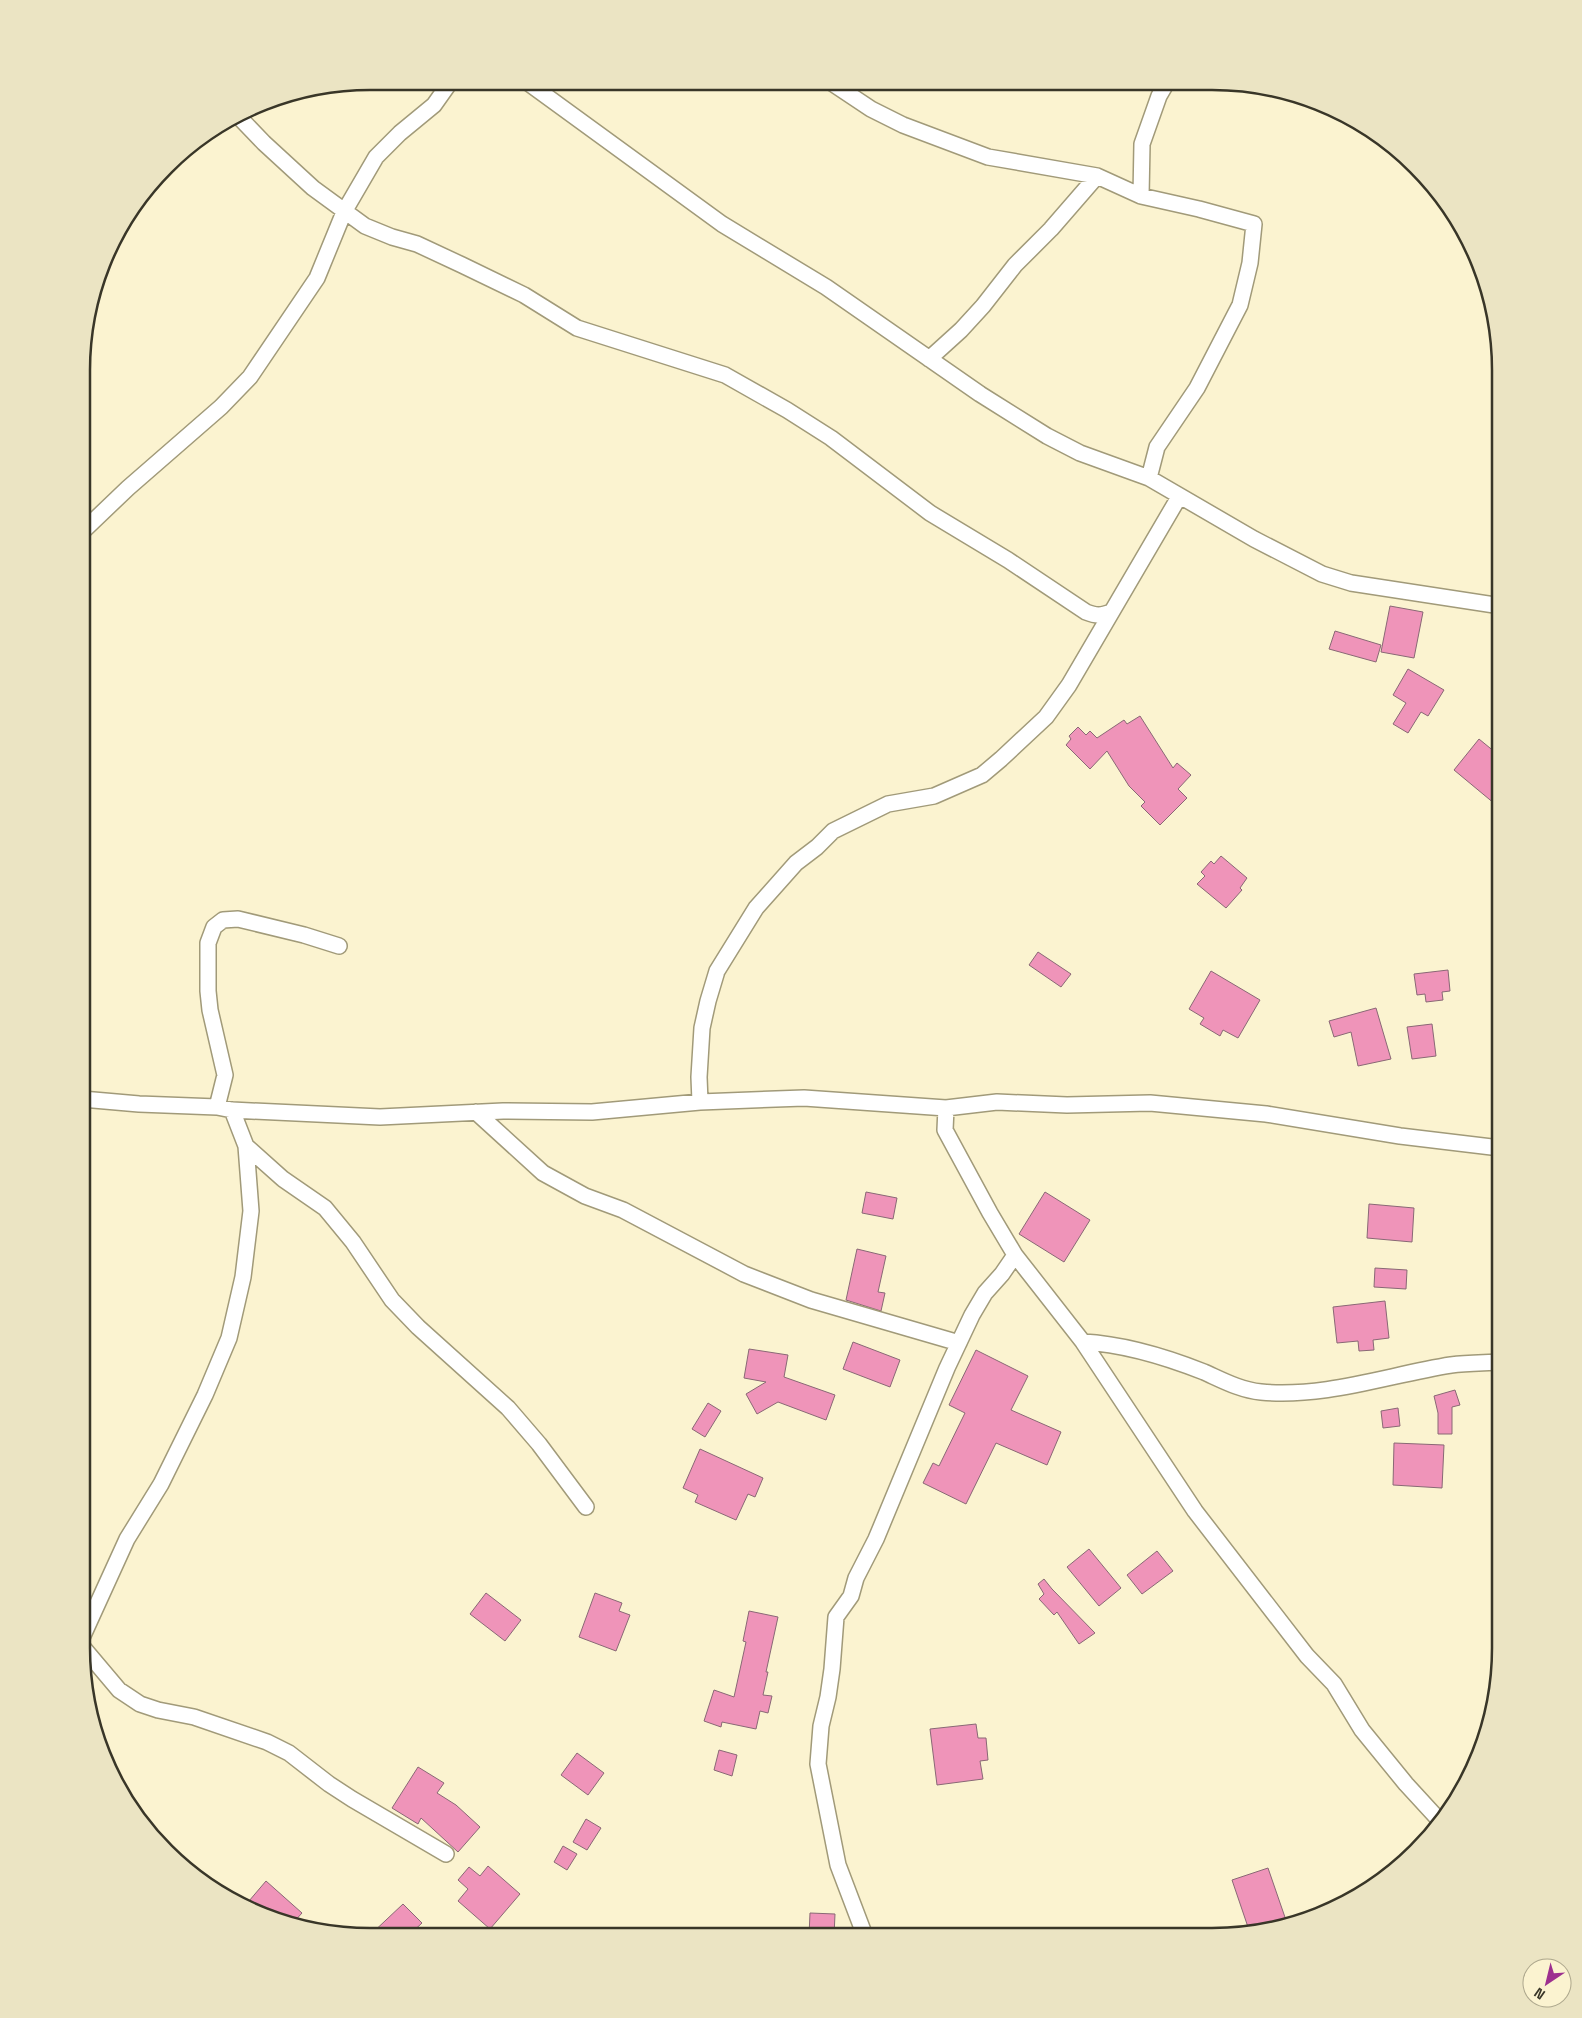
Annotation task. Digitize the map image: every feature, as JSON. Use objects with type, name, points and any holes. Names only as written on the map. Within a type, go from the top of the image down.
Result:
[{"type":"street","points":[[90,524],[128,488],[221,407],[250,377],[317,278],[344,212],[376,157],[400,133],[434,105],[445,90]]},
{"type":"street","points":[[537,90],[722,224],[826,288],[980,394],[1047,436],[1080,453],[1149,478],[1178,497],[1254,540],[1322,574],[1351,583],[1492,605]]},
{"type":"street","points":[[842,90],[871,109],[902,125],[988,157],[1097,176],[1141,196],[1199,208],[1254,224],[1250,263],[1240,305],[1197,388],[1157,447],[1149,478]]},
{"type":"street","points":[[1141,196],[1142,144],[1162,90]]},
{"type":"street","points":[[243,121],[291,168],[344,212],[365,226],[392,237],[417,244],[524,295],[577,328],[725,375],[773,402],[823,434],[930,513],[1008,560],[1086,612],[1094,615],[1111,612]]},
{"type":"street","points":[[929,359],[978,312],[1015,265],[1051,229],[1097,176]]},
{"type":"street","points":[[700,1102],[699,1077],[702,1028],[708,1000],[717,972],[756,908],[796,863],[817,847],[833,830],[888,804],[934,796],[982,775],[1046,718],[1069,685],[1178,497]]},
{"type":"street","points":[[339,946],[304,935],[238,919],[223,920],[214,927],[208,943],[208,991],[210,1010],[225,1075],[224,1108],[246,1146],[283,1179],[325,1208],[353,1242],[392,1300],[418,1327],[508,1408],[539,1444],[586,1507]]},
{"type":"street","points":[[90,1100],[380,1117],[503,1110],[592,1112],[700,1102],[804,1098],[946,1108],[997,1102],[1067,1105],[1150,1103],[1266,1114],[1400,1136],[1492,1147]]},
{"type":"street","points":[[946,1108],[945,1130],[1015,1255],[1083,1342],[1195,1511],[1307,1656],[1334,1684],[1362,1730],[1436,1816]]},
{"type":"street","points":[[476,1112],[521,1155],[543,1173],[585,1196],[623,1210],[744,1274],[811,1300],[959,1343]]},
{"type":"street","points":[[90,1621],[128,1540],[161,1484],[205,1395],[228,1338],[243,1277],[251,1211],[246,1146]]},
{"type":"street","points":[[862,1928],[838,1865],[818,1764],[821,1726],[832,1669],[836,1617],[851,1596],[856,1578],[876,1539],[959,1343],[985,1293],[1002,1274],[1015,1255]]},
{"type":"street","points":[[1083,1342],[1109,1344],[1202,1372],[1234,1385],[1259,1392],[1284,1393],[1369,1383],[1452,1365],[1492,1362]]},
{"type":"street","points":[[90,1655],[119,1690],[140,1704],[158,1710],[194,1717],[267,1742],[289,1753],[352,1799],[446,1854]]},
{"type":"building","points":[[1390,606],[1423,612],[1414,658],[1381,652]]},
{"type":"building","points":[[1335,631],[1381,645],[1376,662],[1329,649]]},
{"type":"building","points":[[1408,669],[1444,690],[1428,716],[1421,712],[1408,733],[1393,724],[1406,703],[1393,695]]},
{"type":"building","points":[[1140,716],[1173,768],[1177,763],[1191,775],[1178,789],[1187,798],[1160,825],[1141,806],[1145,802],[1129,786],[1107,751],[1090,769],[1066,745],[1071,739],[1069,736],[1078,727],[1086,735],[1090,731],[1097,738],[1124,720],[1127,724]]},
{"type":"building","points":[[1479,739],[1492,750],[1492,802],[1454,770]]},
{"type":"building","points":[[1221,856],[1247,878],[1240,888],[1242,890],[1226,908],[1197,884],[1205,876],[1201,872],[1211,861],[1214,864]]},
{"type":"building","points":[[1038,952],[1071,974],[1061,987],[1029,965]]},
{"type":"building","points":[[1448,970],[1450,991],[1442,992],[1443,1000],[1426,1002],[1425,994],[1417,995],[1414,974]]},
{"type":"building","points":[[1211,971],[1260,1000],[1238,1038],[1223,1030],[1220,1036],[1200,1024],[1204,1018],[1189,1009]]},
{"type":"building","points":[[1376,1008],[1391,1059],[1358,1066],[1351,1032],[1334,1037],[1329,1021]]},
{"type":"building","points":[[1432,1024],[1436,1056],[1412,1059],[1407,1027]]},
{"type":"building","points":[[866,1192],[897,1198],[893,1219],[862,1213]]},
{"type":"building","points":[[1045,1192],[1090,1220],[1064,1262],[1019,1234]]},
{"type":"building","points":[[1369,1204],[1414,1208],[1412,1242],[1367,1238]]},
{"type":"building","points":[[857,1249],[886,1256],[878,1292],[885,1293],[881,1311],[846,1300]]},
{"type":"building","points":[[1375,1268],[1407,1270],[1406,1289],[1374,1287]]},
{"type":"building","points":[[1385,1301],[1389,1338],[1373,1340],[1374,1350],[1359,1351],[1358,1341],[1337,1343],[1333,1307]]},
{"type":"building","points":[[853,1342],[900,1360],[890,1387],[843,1369]]},
{"type":"building","points":[[749,1349],[788,1355],[784,1377],[835,1395],[826,1420],[778,1402],[757,1414],[746,1394],[766,1382],[744,1378]]},
{"type":"building","points":[[976,1350],[1028,1376],[1011,1410],[1061,1432],[1047,1465],[996,1443],[966,1504],[923,1483],[933,1463],[939,1466],[965,1413],[949,1405]]},
{"type":"building","points":[[1455,1390],[1460,1405],[1452,1407],[1452,1434],[1438,1434],[1438,1413],[1434,1396]]},
{"type":"building","points":[[708,1403],[721,1411],[705,1437],[692,1429]]},
{"type":"building","points":[[1398,1408],[1400,1426],[1383,1428],[1381,1411]]},
{"type":"building","points":[[1394,1443],[1444,1445],[1442,1488],[1393,1485]]},
{"type":"building","points":[[700,1449],[763,1478],[755,1497],[748,1494],[736,1520],[695,1502],[698,1495],[683,1488]]},
{"type":"building","points":[[1089,1549],[1121,1588],[1099,1606],[1067,1567]]},
{"type":"building","points":[[1157,1551],[1173,1571],[1142,1594],[1127,1575]]},
{"type":"building","points":[[1044,1579],[1095,1633],[1079,1644],[1057,1612],[1054,1615],[1039,1599],[1044,1594],[1038,1584]]},
{"type":"building","points":[[486,1593],[521,1620],[505,1641],[470,1614]]},
{"type":"building","points":[[595,1593],[622,1603],[619,1611],[630,1615],[616,1651],[579,1637]]},
{"type":"building","points":[[749,1611],[778,1617],[763,1695],[772,1696],[768,1713],[760,1711],[756,1729],[722,1722],[721,1727],[704,1721],[714,1690],[734,1697],[746,1642],[743,1641]]},
{"type":"building","points":[[976,1724],[978,1738],[986,1738],[988,1760],[980,1761],[983,1779],[937,1785],[930,1729]]},
{"type":"building","points":[[719,1750],[737,1755],[732,1776],[714,1770]]},
{"type":"building","points":[[577,1753],[604,1773],[588,1795],[561,1775]]},
{"type":"building","points":[[418,1767],[444,1783],[437,1793],[456,1805],[480,1827],[458,1852],[421,1818],[418,1824],[392,1808]]},
{"type":"building","points":[[586,1819],[601,1828],[587,1850],[573,1842]]},
{"type":"building","points":[[563,1846],[577,1854],[567,1870],[554,1862]]},
{"type":"building","points":[[488,1866],[520,1894],[491,1928],[458,1901],[468,1889],[458,1880],[469,1867],[480,1876]]},
{"type":"building","points":[[1268,1868],[1285,1918],[1248,1926],[1232,1880]]},
{"type":"building","points":[[266,1881],[302,1913],[298,1918],[249,1901]]},
{"type":"building","points":[[403,1904],[422,1923],[417,1928],[378,1928]]},
{"type":"building","points":[[810,1913],[835,1914],[834,1928],[809,1928]]}]
